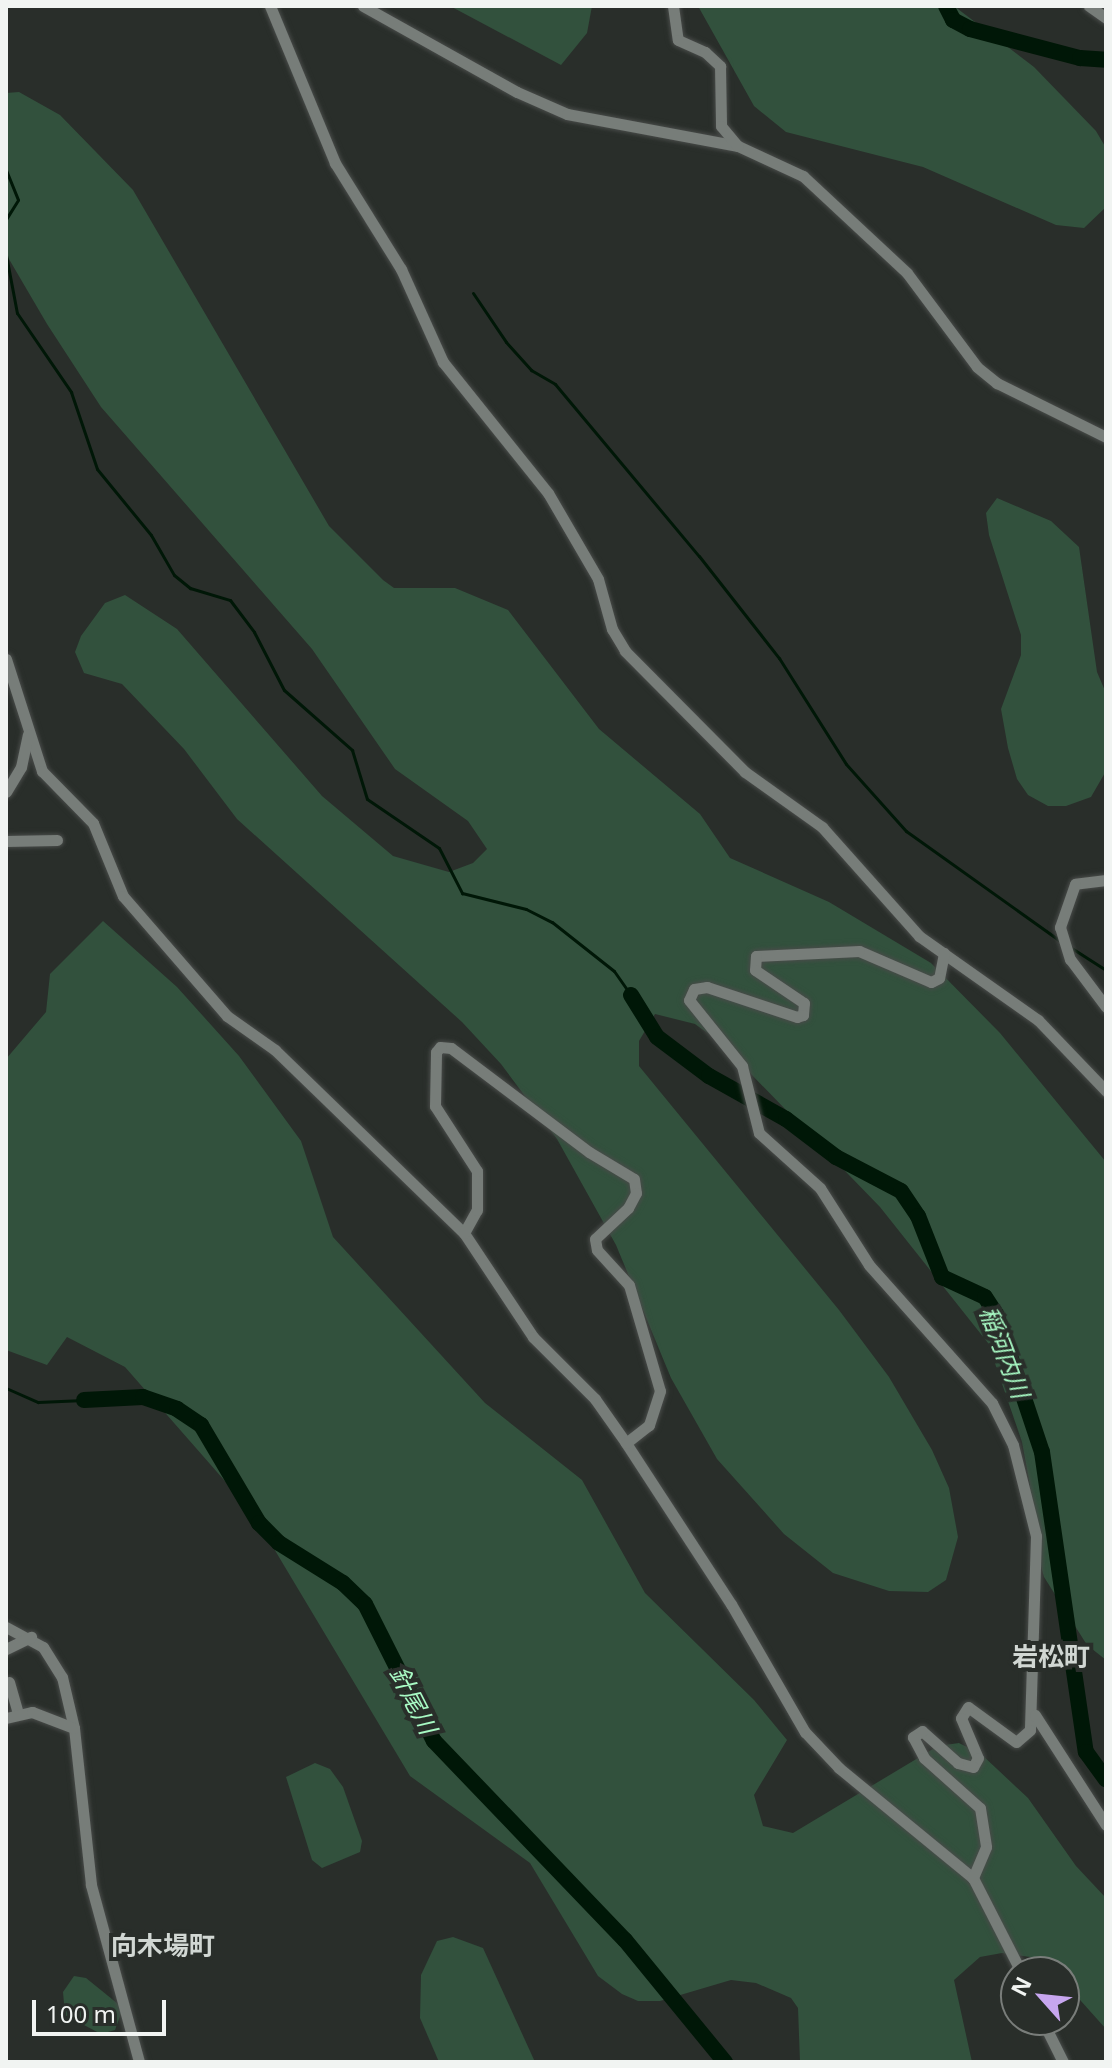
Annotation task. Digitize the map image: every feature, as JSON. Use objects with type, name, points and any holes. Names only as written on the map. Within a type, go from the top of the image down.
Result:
[{"type":"street","points":[[270,6],[335,163],[387,244],[443,362],[548,493],[598,579],[612,629],[625,651],[745,772],[822,827],[869,885],[919,936],[1038,1020],[1106,1091]]},
{"type":"street","points":[[363,6],[517,92],[567,114],[738,146],[803,176],[877,240],[977,367],[997,383],[1106,437]]},
{"type":"street","points":[[673,6],[678,40],[705,52],[720,66],[721,126],[738,146]]},
{"type":"street","points":[[1089,6],[1106,18]]},
{"type":"street","points":[[6,659],[42,771],[93,823],[105,843],[112,876],[123,896],[227,1016],[275,1050],[439,1204],[464,1233],[533,1337],[595,1399],[626,1443],[731,1604],[805,1732],[839,1768],[973,1878],[1013,1956]]},
{"type":"street","points":[[6,792],[21,767],[30,731]]},
{"type":"street","points":[[6,841],[57,840]]},
{"type":"street","points":[[1106,880],[1075,884],[1060,927],[1070,959],[1106,1007]]},
{"type":"street","points":[[944,953],[939,978],[931,982],[859,951],[756,956],[755,970],[804,1003],[803,1015],[797,1017],[707,987],[694,989],[692,1007],[742,1066],[750,1085],[757,1127],[820,1188],[869,1265],[1001,1419],[1036,1536],[1030,1730],[1016,1742],[968,1707],[962,1712],[978,1758],[973,1767],[958,1763],[922,1731],[913,1737],[924,1758],[980,1808],[986,1847],[973,1878]]},
{"type":"street","points":[[464,1233],[477,1210],[477,1171],[435,1106],[436,1052],[440,1047],[451,1048],[589,1152],[634,1179],[636,1193],[628,1208],[595,1239],[597,1250],[629,1285],[660,1391],[649,1425],[626,1443]]},
{"type":"street","points":[[6,1627],[31,1637],[62,1677],[74,1728],[91,1885],[139,2062]]},
{"type":"street","points":[[6,1654],[31,1637]]},
{"type":"street","points":[[9,1682],[12,1716],[32,1712],[74,1728]]},
{"type":"street","points":[[1033,1707],[1036,1724],[1054,1743],[1106,1825]]},
{"type":"street","points":[[1050,2036],[1063,2062]]},
{"type":"green space","points":[[450,6],[592,6],[587,33],[561,65]]},
{"type":"green space","points":[[698,6],[954,6],[1034,67],[1096,131],[1106,148],[1106,207],[1084,228],[1056,225],[923,167],[786,132],[754,106]]},
{"type":"green space","points":[[19,92],[60,115],[133,190],[329,526],[383,580],[394,588],[455,588],[508,610],[599,729],[700,814],[730,858],[829,902],[931,963],[1000,1033],[1106,1162],[1106,1660],[1087,1645],[1044,1577],[1031,1532],[1030,1486],[1022,1442],[988,1343],[880,1207],[720,1042],[695,1024],[655,1014],[639,1041],[639,1066],[839,1310],[889,1377],[932,1450],[949,1488],[958,1537],[946,1580],[928,1592],[889,1591],[833,1573],[784,1534],[717,1459],[671,1378],[616,1245],[557,1139],[501,1064],[462,1022],[237,819],[184,749],[122,684],[84,673],[75,652],[81,636],[105,603],[125,595],[177,629],[322,796],[393,856],[449,872],[473,863],[487,849],[468,821],[395,769],[312,649],[101,407],[47,324],[6,254],[6,93]]},
{"type":"green space","points":[[997,498],[1051,521],[1079,547],[1097,672],[1106,693],[1106,771],[1091,797],[1066,806],[1048,806],[1028,795],[1017,779],[1008,748],[1001,709],[1021,655],[1021,635],[989,535],[986,513]]},
{"type":"green space","points":[[103,921],[177,987],[239,1056],[301,1141],[333,1237],[485,1403],[582,1480],[645,1593],[754,1700],[787,1740],[754,1795],[763,1826],[793,1833],[938,1746],[959,1743],[981,1754],[1028,1798],[1076,1866],[1106,1898],[1106,2029],[1080,2000],[1080,1956],[1002,1953],[980,1957],[954,1980],[972,2062],[800,2062],[798,2008],[791,1998],[756,1983],[731,1980],[660,2001],[638,2001],[622,1994],[598,1976],[530,1863],[410,1776],[252,1512],[125,1367],[67,1337],[47,1365],[6,1350],[6,1059],[46,1012],[50,974]]},
{"type":"green space","points":[[315,1763],[330,1769],[343,1787],[362,1841],[360,1852],[322,1868],[312,1860],[286,1777]]},
{"type":"green space","points":[[453,1937],[483,1948],[535,2062],[439,2062],[420,2018],[421,1975],[437,1941]]},
{"type":"green space","points":[[74,1976],[86,1978],[123,2008],[115,2030],[101,2034],[65,2015],[63,1992]]},
{"type":"waterway","points":[[946,6],[953,20],[970,29],[1080,58],[1106,60]]},
{"type":"waterway","points":[[6,170],[18,200],[6,219]]},
{"type":"waterway","points":[[6,255],[17,313],[71,392],[97,469],[151,535],[174,575],[190,588],[230,600],[254,632],[284,690],[352,750],[367,799],[439,848],[462,893],[526,909],[552,922],[614,971],[631,995]]},
{"type":"waterway","points":[[473,293],[506,342],[531,370],[555,384],[699,556],[779,658],[846,764],[906,831],[1060,941]]},
{"type":"waterway","points":[[1070,947],[1106,970]]},
{"type":"waterway","name":"稲河内川","points":[[631,995],[657,1037],[709,1076],[786,1119],[836,1157],[901,1191],[918,1216],[942,1277],[985,1297],[996,1314],[1042,1452],[1086,1752],[1106,1780]]},
{"type":"waterway","points":[[6,1388],[38,1402],[84,1400]]},
{"type":"waterway","name":"針尾川","points":[[84,1400],[143,1397],[177,1409],[201,1425],[259,1523],[279,1543],[343,1583],[365,1604],[434,1741],[625,1940],[725,2062]]},
{"type":"district","name":"岩松町","points":[[1051,1657]]},
{"type":"district","name":"向木場町","points":[[163,1946]]}]
